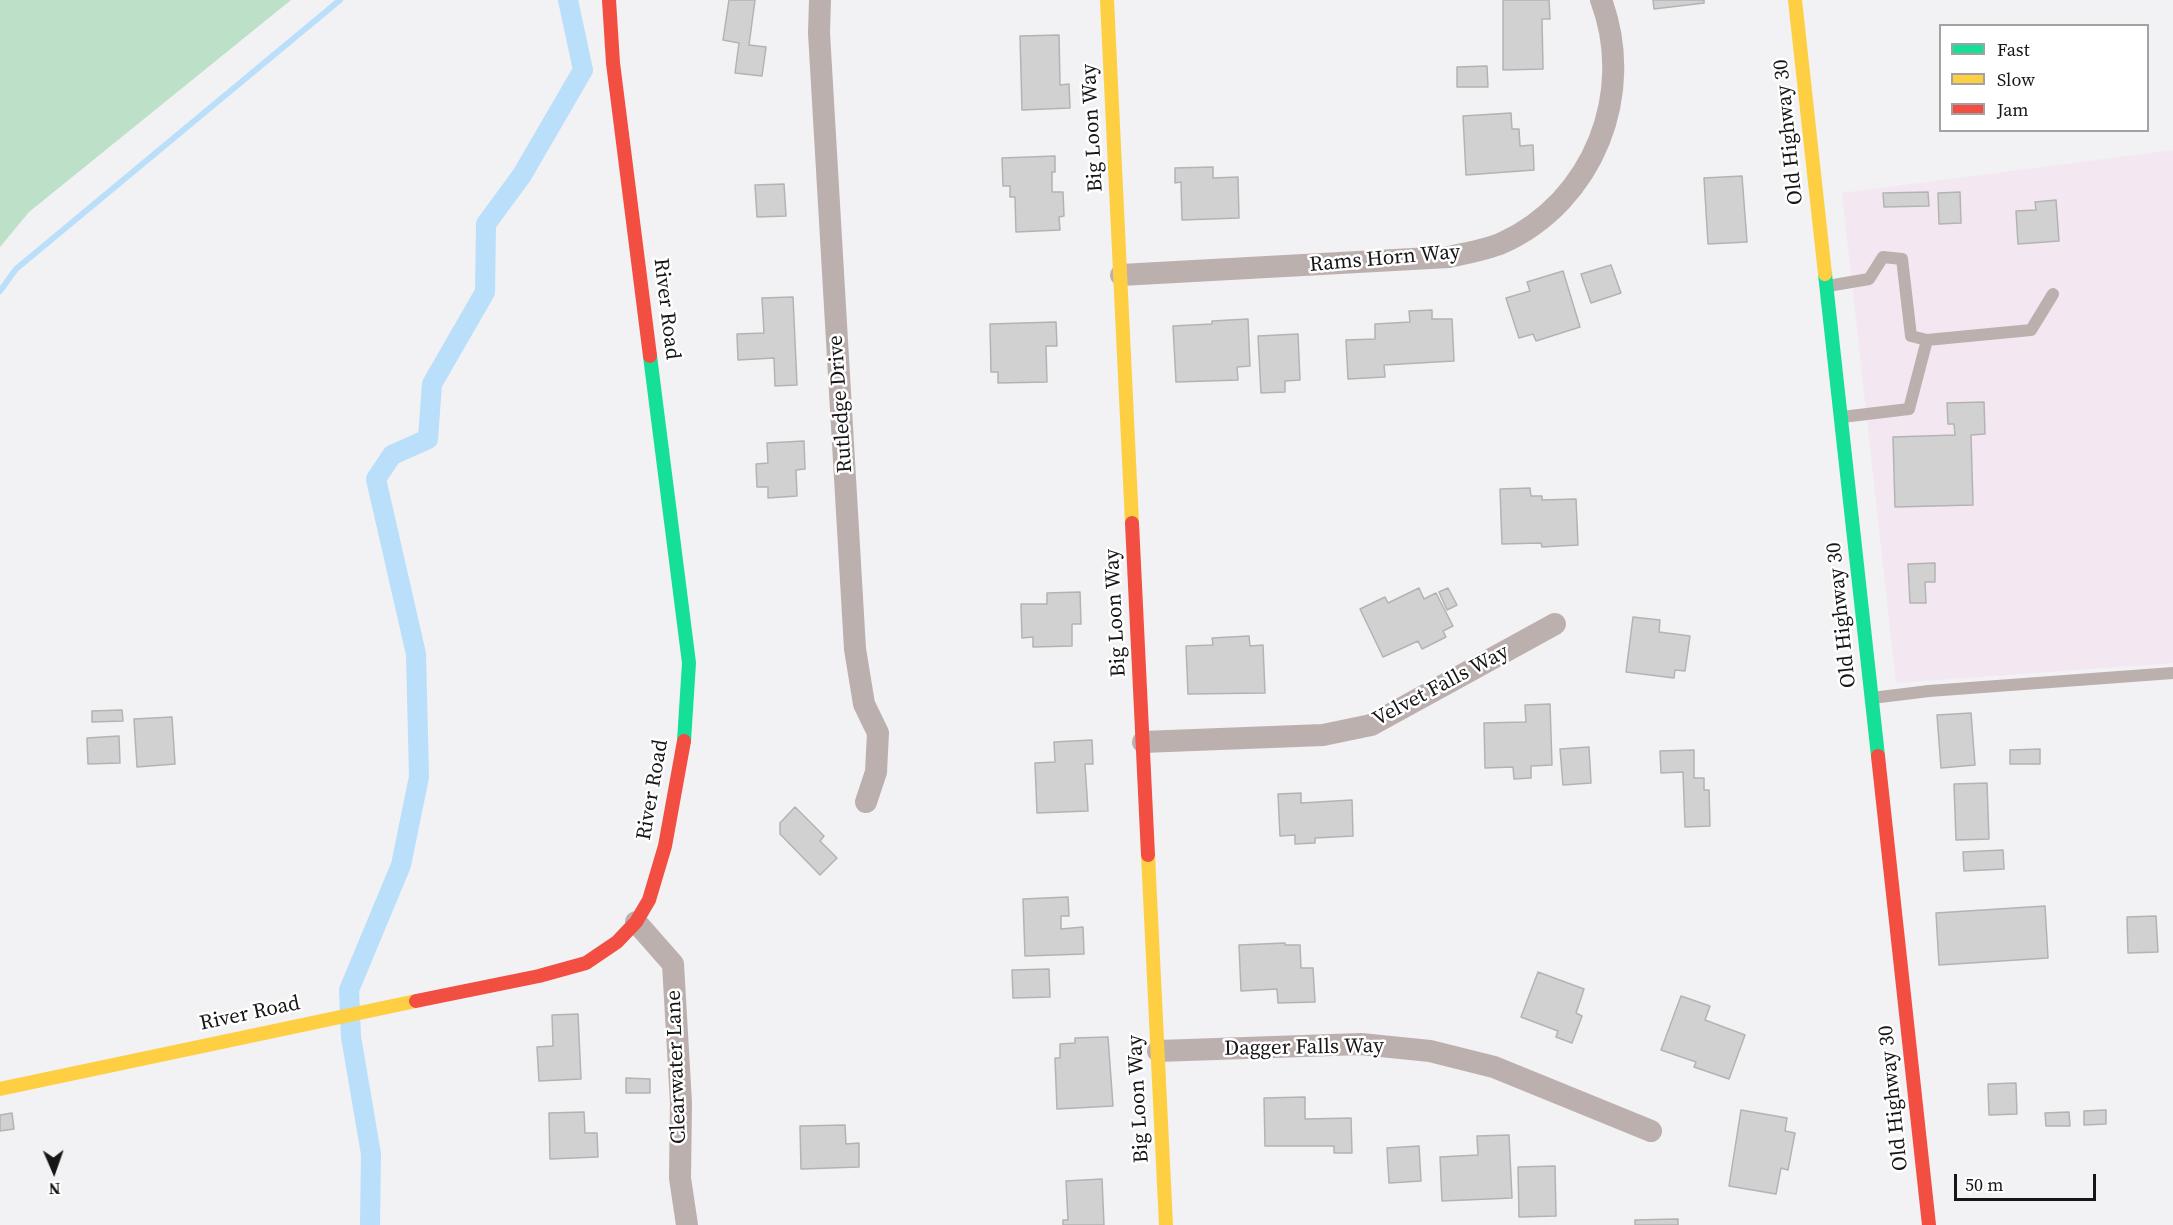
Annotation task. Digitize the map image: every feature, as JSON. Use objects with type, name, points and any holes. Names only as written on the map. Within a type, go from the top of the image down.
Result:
[{"type":"street","name":"River Road","points":[[0,1089],[539,976],[586,963],[617,942],[636,922],[649,900],[665,846],[686,729],[689,663],[613,63],[609,0]]},
{"type":"street","name":"Rutledge Drive","points":[[820,0],[819,33],[855,649],[864,704],[878,733],[876,772],[866,802]]},
{"type":"street","name":"Big Loon Way","points":[[1107,0],[1166,1225]]},
{"type":"street","name":"Rams Horn Way","points":[[1121,275],[1449,257],[1502,243],[1542,219],[1576,183],[1597,148],[1609,110],[1615,69],[1610,23],[1601,0]]},
{"type":"street","name":"Old Highway 30","points":[[1795,0],[1929,1225]]},
{"type":"street","name":"Velvet Falls Way","points":[[1143,742],[1323,735],[1371,725],[1555,624]]},
{"type":"street","name":"Clearwater Lane","points":[[636,922],[673,964],[681,1103],[680,1178],[687,1225]]},
{"type":"street","name":"Dagger Falls Way","points":[[1158,1051],[1361,1044],[1430,1051],[1494,1067],[1651,1131]]},
{"type":"lane","points":[[1827,287],[1869,279],[1883,257],[1902,259],[1911,336],[1927,340],[2031,330],[2053,294]]},
{"type":"lane","points":[[1841,417],[1909,409],[1927,340]]},
{"type":"lane","points":[[1872,698],[1929,691],[2173,673]]},
{"type":"shaded area","points":[[2173,150],[2173,663],[1896,683],[1842,193]]},
{"type":"green space","points":[[0,0],[291,0],[29,212],[0,247]]},
{"type":"building","points":[[729,0],[755,0],[749,45],[766,47],[762,76],[735,73],[739,43],[723,40]]},
{"type":"building","points":[[1503,0],[1549,0],[1550,19],[1542,19],[1543,69],[1503,70]]},
{"type":"building","points":[[1653,0],[1704,0],[1704,3],[1654,9]]},
{"type":"building","points":[[1059,35],[1060,85],[1069,84],[1070,108],[1022,110],[1020,36]]},
{"type":"building","points":[[1487,66],[1488,87],[1457,87],[1457,67]]},
{"type":"building","points":[[1511,113],[1512,129],[1519,129],[1520,146],[1533,145],[1534,170],[1466,175],[1463,116]]},
{"type":"building","points":[[1055,156],[1052,192],[1063,192],[1064,216],[1059,217],[1060,230],[1016,232],[1015,197],[1010,197],[1010,186],[1003,186],[1002,158]]},
{"type":"building","points":[[1213,167],[1213,178],[1238,177],[1239,218],[1182,220],[1181,182],[1175,183],[1175,168]]},
{"type":"building","points":[[1742,176],[1747,242],[1708,244],[1704,178]]},
{"type":"building","points":[[784,184],[786,216],[757,217],[755,185]]},
{"type":"building","points":[[1928,192],[1929,206],[1884,207],[1883,193]]},
{"type":"building","points":[[1960,192],[1961,223],[1939,224],[1938,193]]},
{"type":"building","points":[[2056,200],[2059,241],[2018,244],[2016,211],[2036,210],[2035,202]]},
{"type":"building","points":[[1611,265],[1621,293],[1591,303],[1581,274]]},
{"type":"building","points":[[1563,271],[1580,327],[1536,341],[1533,334],[1519,338],[1506,298],[1530,291],[1527,282]]},
{"type":"building","points":[[793,297],[797,385],[775,386],[774,358],[738,360],[737,334],[764,333],[762,298]]},
{"type":"building","points":[[1432,310],[1432,319],[1452,319],[1454,361],[1384,365],[1385,377],[1348,379],[1346,340],[1375,339],[1375,324],[1410,322],[1409,311]]},
{"type":"building","points":[[1248,319],[1250,366],[1237,367],[1238,380],[1176,382],[1173,326]]},
{"type":"building","points":[[1056,322],[1057,346],[1046,346],[1047,382],[998,383],[998,372],[991,372],[990,324]]},
{"type":"building","points":[[1298,334],[1300,380],[1285,381],[1285,392],[1261,393],[1258,336]]},
{"type":"building","points":[[1984,402],[1985,434],[1971,435],[1973,505],[1895,507],[1893,437],[1955,435],[1954,424],[1948,424],[1947,403]]},
{"type":"building","points":[[804,441],[805,469],[796,470],[797,496],[768,498],[768,487],[757,487],[756,464],[768,463],[767,443]]},
{"type":"building","points":[[1530,488],[1531,496],[1542,496],[1542,500],[1576,499],[1578,545],[1542,547],[1541,543],[1502,544],[1500,489]]},
{"type":"building","points":[[1935,563],[1935,582],[1925,582],[1926,603],[1910,603],[1908,564]]},
{"type":"building","points":[[1419,588],[1424,599],[1436,593],[1453,626],[1443,631],[1446,637],[1422,649],[1418,641],[1383,657],[1360,609],[1385,597],[1388,603]]},
{"type":"building","points":[[1448,588],[1457,605],[1447,610],[1439,592]]},
{"type":"building","points":[[1080,592],[1081,624],[1072,624],[1072,646],[1033,647],[1033,637],[1022,638],[1021,604],[1047,604],[1047,593]]},
{"type":"building","points":[[1633,617],[1660,620],[1659,632],[1690,636],[1685,671],[1675,670],[1674,678],[1626,672]]},
{"type":"building","points":[[1249,636],[1250,646],[1263,645],[1265,693],[1188,694],[1186,646],[1213,645],[1212,638]]},
{"type":"building","points":[[1550,704],[1552,765],[1531,766],[1531,778],[1514,779],[1513,767],[1485,768],[1484,723],[1526,722],[1525,705]]},
{"type":"building","points":[[122,710],[123,721],[92,722],[92,711]]},
{"type":"building","points":[[1971,713],[1975,765],[1941,768],[1937,715]]},
{"type":"building","points":[[172,717],[175,764],[137,767],[134,719]]},
{"type":"building","points":[[119,736],[120,763],[88,764],[87,738]]},
{"type":"building","points":[[1092,740],[1093,764],[1085,764],[1088,811],[1037,813],[1035,763],[1055,762],[1054,742]]},
{"type":"building","points":[[1589,747],[1591,783],[1563,785],[1560,749]]},
{"type":"building","points":[[2040,749],[2040,764],[2010,764],[2010,750]]},
{"type":"building","points":[[1694,750],[1694,778],[1704,778],[1704,790],[1709,790],[1710,826],[1685,827],[1683,772],[1661,773],[1660,751]]},
{"type":"building","points":[[1987,783],[1989,839],[1956,840],[1954,784]]},
{"type":"building","points":[[1301,793],[1301,803],[1352,800],[1353,836],[1315,838],[1315,843],[1295,844],[1295,835],[1280,836],[1278,794]]},
{"type":"building","points":[[795,807],[824,836],[820,841],[837,858],[820,875],[780,834],[780,823]]},
{"type":"building","points":[[2003,850],[2004,869],[1964,871],[1963,852]]},
{"type":"building","points":[[1068,897],[1069,916],[1061,916],[1061,929],[1083,927],[1084,954],[1025,956],[1023,899]]},
{"type":"building","points":[[2045,906],[2048,958],[1939,965],[1936,913]]},
{"type":"building","points":[[2156,916],[2158,952],[2128,953],[2127,917]]},
{"type":"building","points":[[1285,943],[1285,945],[1300,945],[1301,968],[1313,968],[1315,1002],[1278,1003],[1277,989],[1241,991],[1239,945]]},
{"type":"building","points":[[1049,969],[1050,997],[1013,998],[1012,970]]},
{"type":"building","points":[[1538,972],[1584,989],[1576,1013],[1582,1016],[1572,1043],[1556,1037],[1558,1031],[1521,1017]]},
{"type":"building","points":[[1681,996],[1710,1006],[1705,1020],[1745,1035],[1729,1079],[1694,1067],[1696,1062],[1661,1050]]},
{"type":"building","points":[[578,1014],[581,1079],[539,1081],[537,1047],[553,1046],[552,1015]]},
{"type":"building","points":[[1108,1037],[1113,1106],[1057,1109],[1055,1058],[1060,1058],[1060,1044],[1075,1043],[1075,1038]]},
{"type":"building","points":[[626,1078],[650,1079],[650,1093],[626,1093]]},
{"type":"building","points":[[2016,1083],[2017,1114],[1989,1115],[1988,1084]]},
{"type":"building","points":[[1305,1097],[1305,1119],[1351,1118],[1352,1153],[1334,1153],[1334,1146],[1265,1146],[1264,1098]]},
{"type":"building","points":[[1741,1110],[1787,1118],[1785,1131],[1795,1133],[1788,1170],[1781,1168],[1776,1194],[1729,1186]]},
{"type":"building","points":[[2106,1110],[2106,1124],[2084,1125],[2084,1111]]},
{"type":"building","points":[[584,1112],[585,1133],[597,1133],[598,1157],[550,1159],[549,1113]]},
{"type":"building","points":[[2069,1112],[2070,1126],[2046,1126],[2045,1113]]},
{"type":"building","points":[[12,1113],[14,1129],[0,1131],[0,1115]]},
{"type":"building","points":[[845,1125],[846,1144],[859,1143],[859,1167],[801,1169],[800,1126]]},
{"type":"building","points":[[1509,1135],[1512,1198],[1442,1201],[1440,1157],[1478,1155],[1477,1136]]},
{"type":"building","points":[[1419,1146],[1421,1181],[1389,1183],[1387,1148]]},
{"type":"building","points":[[1555,1166],[1556,1216],[1519,1217],[1518,1167]]},
{"type":"building","points":[[1102,1179],[1104,1225],[1063,1225],[1063,1220],[1068,1220],[1066,1181]]},
{"type":"building","points":[[1678,1219],[1678,1225],[1635,1225],[1635,1220]]},
{"type":"waterway","points":[[0,291],[16,269],[340,0]]},
{"type":"waterway","points":[[370,1225],[371,1154],[351,1037],[349,990],[401,865],[419,777],[416,654],[376,479],[392,455],[428,439],[432,384],[485,292],[486,224],[522,175],[583,70],[568,0]]},
{"type":"traffic: fast","points":[[1825,274],[1878,756]]},
{"type":"traffic: fast","points":[[650,356],[689,663],[684,741]]},
{"type":"traffic: slow","points":[[1107,0],[1132,523]]},
{"type":"traffic: slow","points":[[1795,0],[1825,274]]},
{"type":"traffic: slow","points":[[1148,855],[1166,1225]]},
{"type":"traffic: slow","points":[[0,1089],[416,1001]]},
{"type":"traffic: jam","points":[[609,0],[613,63],[650,356]]},
{"type":"traffic: jam","points":[[1132,523],[1148,855]]},
{"type":"traffic: jam","points":[[416,1001],[539,976],[586,963],[617,942],[636,922],[649,900],[665,846],[684,741]]},
{"type":"traffic: jam","points":[[1878,756],[1929,1225]]}]
